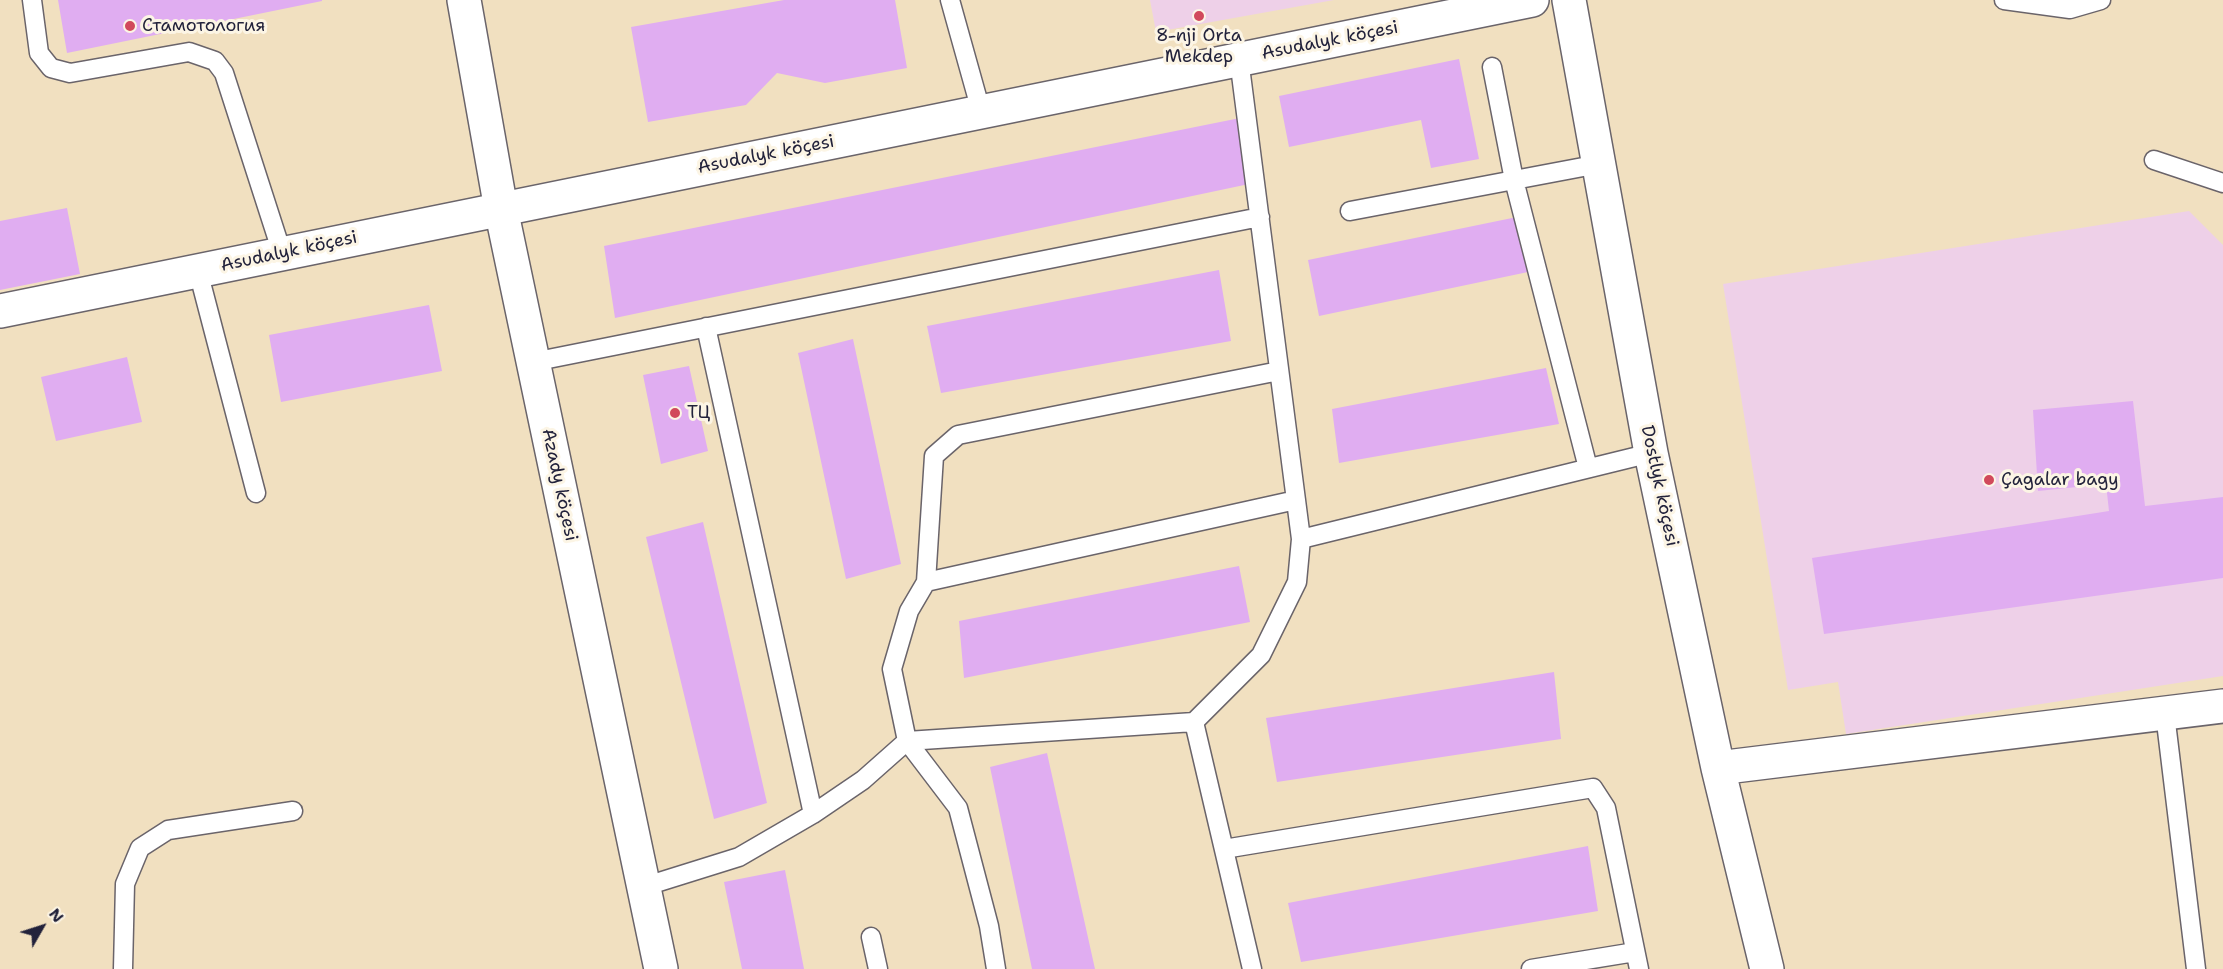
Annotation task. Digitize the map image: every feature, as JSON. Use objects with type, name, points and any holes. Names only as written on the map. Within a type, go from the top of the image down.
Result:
[{"type":"street","name":"Azady köçesi","points":[[464,0],[501,209],[661,969]]},
{"type":"street","name":"Asudalyk köçesi","points":[[0,311],[1532,0]]},
{"type":"street","name":"Dostlyk köçesi","points":[[1569,0],[1651,453],[1718,768],[1767,969]]},
{"type":"street","points":[[1718,768],[2223,706]]},
{"type":"lane","points":[[32,0],[39,53],[51,68],[70,73],[189,52],[215,61],[224,72],[282,253]]},
{"type":"lane","points":[[950,0],[981,111]]},
{"type":"lane","points":[[2004,0],[2070,9],[2102,0]]},
{"type":"lane","points":[[644,887],[739,857],[813,814],[863,780],[907,741],[1194,722],[1261,656],[1297,582],[1301,539],[1239,59]]},
{"type":"lane","points":[[1492,67],[1514,180],[1588,468]]},
{"type":"lane","points":[[2154,160],[2223,183]]},
{"type":"lane","points":[[1350,211],[1599,164]]},
{"type":"lane","points":[[533,362],[1260,217]]},
{"type":"lane","points":[[198,270],[256,493]]},
{"type":"lane","points":[[706,327],[813,814]]},
{"type":"lane","points":[[996,969],[989,926],[958,808],[907,741],[892,669],[909,611],[926,582],[934,456],[957,435],[1279,370]]},
{"type":"lane","points":[[1301,539],[1651,453]]},
{"type":"lane","points":[[926,582],[1296,501]]},
{"type":"lane","points":[[2165,714],[2196,969]]},
{"type":"lane","points":[[1194,722],[1252,969]]},
{"type":"lane","points":[[1224,849],[1593,788],[1606,808],[1637,961],[1531,969]]},
{"type":"lane","points":[[123,969],[125,884],[140,848],[168,830],[294,811]]},
{"type":"lane","points":[[871,937],[878,969]]},
{"type":"shaded area","name":"8-nji Orta Mekdep","points":[[1150,0],[1334,0],[1156,32]]},
{"type":"shaded area","name":"Çagalar bagy","points":[[2189,211],[2223,245],[2223,676],[1846,734],[1838,682],[1788,690],[1723,284]]},
{"type":"building","name":"Стамотология","points":[[58,0],[322,0],[322,1],[67,53]]},
{"type":"building","points":[[784,0],[895,0],[907,68],[825,83],[777,73],[746,105],[648,122],[631,27]]},
{"type":"building","points":[[1459,59],[1479,159],[1431,168],[1421,120],[1289,147],[1279,96]]},
{"type":"building","points":[[1240,118],[1249,184],[615,318],[604,246]]},
{"type":"building","points":[[67,208],[80,274],[0,290],[0,221]]},
{"type":"building","points":[[1517,217],[1528,272],[1319,316],[1308,260]]},
{"type":"building","points":[[1219,270],[1231,341],[941,393],[927,326]]},
{"type":"building","points":[[429,305],[442,371],[281,402],[269,335]]},
{"type":"building","points":[[853,339],[901,564],[846,579],[798,353]]},
{"type":"building","points":[[127,357],[142,422],[56,441],[41,377]]},
{"type":"building","name":"ТЦ","points":[[689,366],[708,451],[661,464],[643,375]]},
{"type":"building","points":[[1546,368],[1559,424],[1339,463],[1332,409]]},
{"type":"building","points":[[2133,401],[2145,506],[2223,497],[2223,578],[1824,634],[1812,558],[2109,511],[2106,484],[2038,491],[2033,410]]},
{"type":"building","points":[[703,522],[767,803],[714,819],[646,537]]},
{"type":"building","points":[[1239,566],[1250,622],[964,678],[959,621]]},
{"type":"building","points":[[1554,672],[1561,739],[1277,782],[1266,718]]},
{"type":"building","points":[[1047,753],[1095,969],[1032,969],[990,767]]},
{"type":"building","points":[[1588,846],[1598,911],[1301,962],[1288,903]]},
{"type":"building","points":[[785,870],[804,969],[742,969],[724,882]]},
{"type":"place","name":"8-nji Orta Mekdep","points":[[1199,16]]},
{"type":"place","name":"Стамотология","points":[[130,26]]},
{"type":"place","name":"ТЦ","points":[[675,413]]},
{"type":"place","name":"Çagalar bagy","points":[[1989,480]]}]
